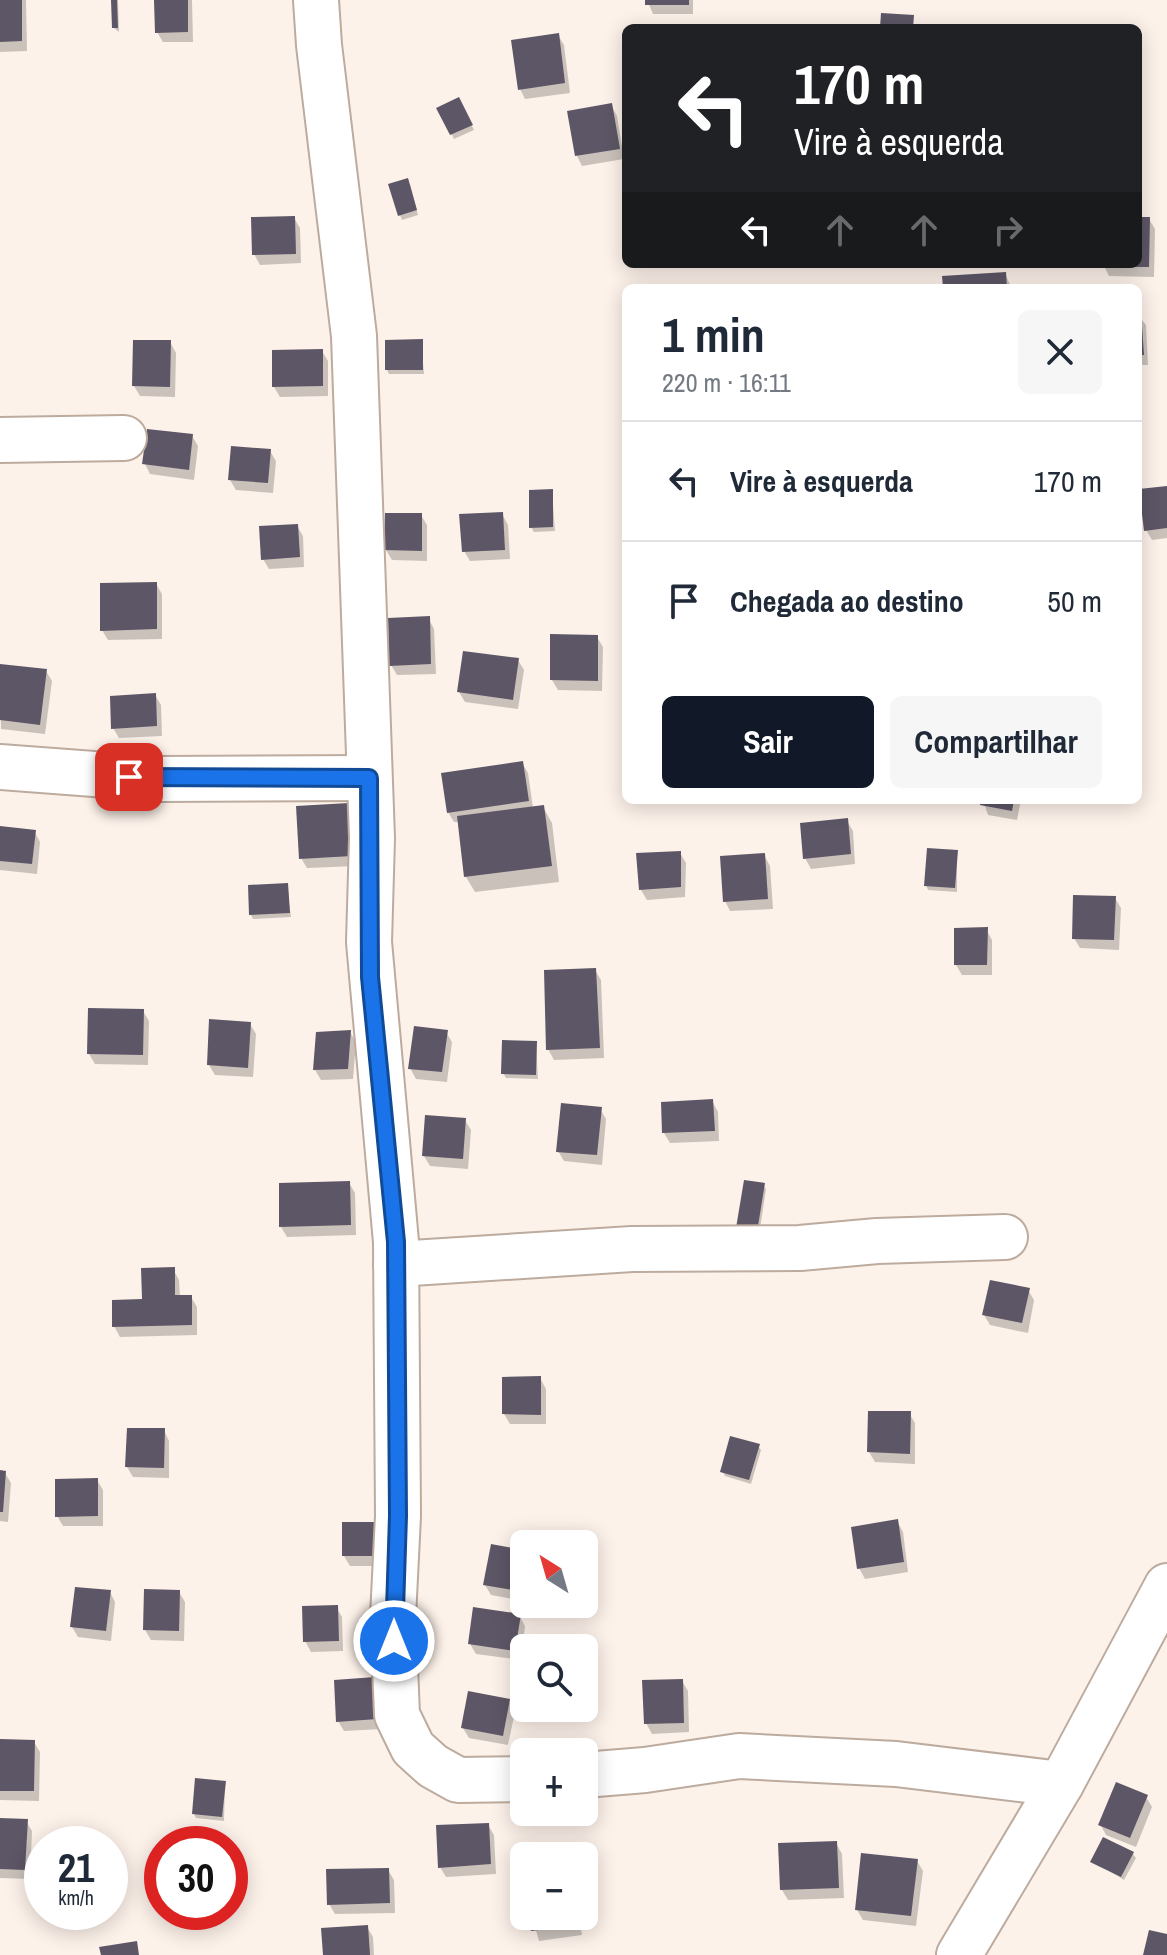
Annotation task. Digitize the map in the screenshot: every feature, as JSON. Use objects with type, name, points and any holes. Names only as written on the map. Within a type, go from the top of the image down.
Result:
[{"type":"street","points":[[316,0],[354,336],[369,778],[370,977],[396,1264],[398,1516],[393,1617],[397,1715],[413,1748],[433,1766],[458,1780],[510,1779]]},
{"type":"street","points":[[0,440],[124,438]]},
{"type":"street","points":[[0,767],[160,779],[369,778]]},
{"type":"street","points":[[396,1264],[632,1249],[800,1248],[877,1241],[1005,1237]]},
{"type":"street","points":[[959,1955],[1061,1784],[1167,1586]]},
{"type":"street","points":[[598,1774],[739,1756],[896,1764],[1061,1784]]},
{"type":"building","points":[[0,0],[22,0],[22,41],[0,42]]},
{"type":"building","points":[[111,0],[117,0],[118,28],[112,28]]},
{"type":"building","points":[[154,0],[188,0],[188,32],[155,33]]},
{"type":"building","points":[[645,0],[689,0],[689,5],[645,5]]},
{"type":"building","points":[[881,13],[914,15],[913,24],[880,24]]},
{"type":"building","points":[[559,33],[565,83],[518,90],[511,40]]},
{"type":"building","points":[[459,97],[473,125],[450,135],[436,108]]},
{"type":"building","points":[[612,103],[620,149],[575,156],[567,111]]},
{"type":"building","points":[[408,178],[417,210],[398,216],[388,184]]},
{"type":"building","points":[[295,216],[296,254],[252,255],[251,217]]},
{"type":"building","points":[[1142,217],[1150,217],[1149,267],[1142,267]]},
{"type":"building","points":[[1006,272],[1007,284],[943,284],[942,276]]},
{"type":"building","points":[[423,339],[423,370],[385,370],[385,340]]},
{"type":"building","points":[[133,340],[171,340],[170,387],[132,386]]},
{"type":"building","points":[[323,349],[323,386],[272,387],[272,350]]},
{"type":"building","points":[[147,429],[193,434],[189,470],[142,464]]},
{"type":"building","points":[[231,446],[271,449],[268,483],[228,480]]},
{"type":"building","points":[[1167,486],[1167,528],[1144,531],[1142,489]]},
{"type":"building","points":[[553,489],[553,527],[529,528],[529,490]]},
{"type":"building","points":[[503,512],[505,550],[462,552],[459,514]]},
{"type":"building","points":[[385,513],[422,513],[422,551],[384,550]]},
{"type":"building","points":[[298,524],[300,557],[261,560],[259,526]]},
{"type":"building","points":[[157,582],[157,629],[100,631],[100,583]]},
{"type":"building","points":[[430,616],[431,664],[389,666],[388,618]]},
{"type":"building","points":[[550,634],[598,635],[598,681],[550,680]]},
{"type":"building","points":[[463,651],[519,658],[513,700],[457,692]]},
{"type":"building","points":[[0,664],[47,669],[40,725],[0,720]]},
{"type":"building","points":[[156,693],[157,726],[111,729],[110,696]]},
{"type":"building","points":[[523,761],[529,801],[447,813],[441,773]]},
{"type":"building","points":[[349,803],[352,856],[299,859],[296,806]]},
{"type":"building","points":[[980,804],[1013,804],[1012,811]]},
{"type":"building","points":[[544,805],[552,866],[464,877],[457,816]]},
{"type":"building","points":[[848,818],[851,854],[803,859],[800,823]]},
{"type":"building","points":[[0,826],[36,830],[32,864],[0,861]]},
{"type":"building","points":[[927,848],[958,850],[955,888],[924,886]]},
{"type":"building","points":[[681,851],[681,887],[639,890],[636,853]]},
{"type":"building","points":[[765,853],[768,899],[723,902],[720,856]]},
{"type":"building","points":[[288,883],[290,913],[249,915],[248,885]]},
{"type":"building","points":[[1073,895],[1116,896],[1114,940],[1072,939]]},
{"type":"building","points":[[988,927],[987,965],[954,965],[954,928]]},
{"type":"building","points":[[596,968],[600,1048],[546,1050],[544,970]]},
{"type":"building","points":[[88,1008],[144,1009],[143,1055],[87,1054]]},
{"type":"building","points":[[209,1019],[251,1022],[248,1068],[207,1065]]},
{"type":"building","points":[[414,1026],[448,1030],[442,1072],[408,1069]]},
{"type":"building","points":[[351,1030],[348,1069],[313,1070],[316,1032]]},
{"type":"building","points":[[502,1040],[537,1041],[536,1075],[501,1074]]},
{"type":"building","points":[[713,1099],[715,1131],[662,1133],[661,1102]]},
{"type":"building","points":[[561,1103],[602,1107],[597,1155],[556,1152]]},
{"type":"building","points":[[425,1115],[466,1118],[463,1159],[422,1156]]},
{"type":"building","points":[[744,1180],[765,1183],[757,1232],[736,1228]]},
{"type":"building","points":[[350,1181],[351,1225],[279,1227],[279,1183]]},
{"type":"building","points":[[175,1267],[175,1295],[192,1295],[192,1325],[112,1327],[112,1300],[142,1299],[141,1268]]},
{"type":"building","points":[[990,1280],[1030,1288],[1022,1323],[982,1315]]},
{"type":"building","points":[[541,1376],[541,1415],[502,1414],[502,1377]]},
{"type":"building","points":[[868,1411],[911,1411],[910,1454],[867,1452]]},
{"type":"building","points":[[127,1428],[165,1428],[164,1468],[125,1467]]},
{"type":"building","points":[[730,1436],[760,1444],[749,1480],[720,1472]]},
{"type":"building","points":[[0,1470],[6,1471],[3,1512],[0,1512]]},
{"type":"building","points":[[98,1478],[98,1516],[55,1517],[55,1479]]},
{"type":"building","points":[[898,1519],[904,1562],[857,1569],[851,1527]]},
{"type":"building","points":[[342,1522],[381,1522],[381,1556],[342,1556]]},
{"type":"building","points":[[491,1544],[510,1547],[510,1590],[483,1585]]},
{"type":"building","points":[[75,1587],[111,1590],[106,1631],[70,1627]]},
{"type":"building","points":[[144,1589],[180,1590],[179,1631],[143,1630]]},
{"type":"building","points":[[338,1605],[339,1641],[303,1642],[302,1606]]},
{"type":"building","points":[[473,1607],[510,1612],[510,1618],[520,1618],[518,1634],[510,1634],[510,1650],[468,1644]]},
{"type":"building","points":[[375,1677],[377,1719],[336,1722],[334,1680]]},
{"type":"building","points":[[683,1679],[684,1723],[644,1724],[642,1680]]},
{"type":"building","points":[[468,1691],[510,1699],[503,1736],[461,1728]]},
{"type":"building","points":[[0,1739],[35,1740],[34,1791],[0,1791]]},
{"type":"building","points":[[195,1778],[226,1781],[222,1817],[192,1814]]},
{"type":"building","points":[[1116,1782],[1148,1795],[1130,1838],[1098,1825]]},
{"type":"building","points":[[0,1818],[28,1819],[28,1826],[24,1826],[24,1870],[0,1869]]},
{"type":"building","points":[[489,1823],[491,1864],[438,1868],[436,1825]]},
{"type":"building","points":[[1103,1837],[1134,1852],[1121,1877],[1090,1862]]},
{"type":"building","points":[[837,1841],[839,1888],[780,1890],[778,1843]]},
{"type":"building","points":[[861,1853],[918,1859],[911,1916],[855,1910]]},
{"type":"building","points":[[389,1868],[390,1903],[327,1905],[326,1869]]},
{"type":"building","points":[[368,1925],[370,1955],[323,1955],[321,1928]]},
{"type":"building","points":[[1149,1930],[1167,1934],[1167,1955],[1143,1955]]},
{"type":"building","points":[[137,1941],[139,1955],[101,1955],[99,1947]]},
{"type":"route","points":[[129,777],[369,778],[372,838],[369,864],[370,977],[396,1242],[398,1516],[394,1641]]}]
